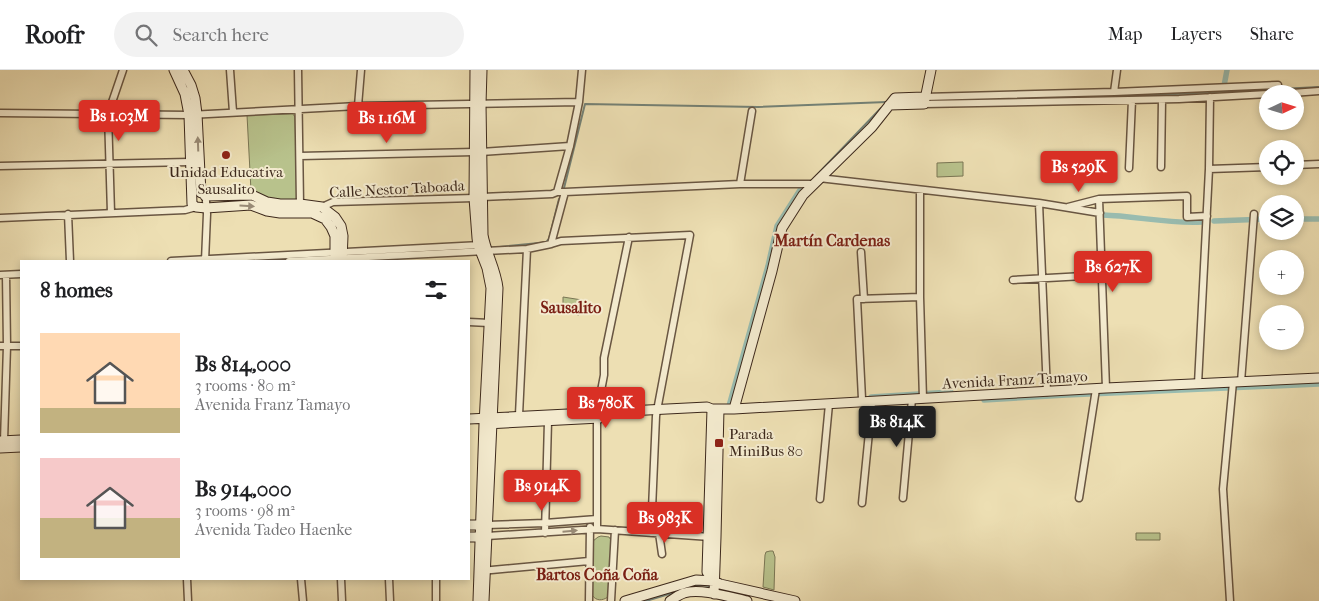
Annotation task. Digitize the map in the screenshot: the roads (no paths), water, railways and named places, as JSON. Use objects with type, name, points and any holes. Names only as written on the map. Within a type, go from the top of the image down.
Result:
[{"type":"main road","points":[[174,70],[193,115],[200,202]]},
{"type":"main road","points":[[183,70],[191,84],[195,98],[190,162],[200,202]]},
{"type":"main road","points":[[475,70],[478,197],[483,248],[490,281],[488,421],[482,571],[484,601]]},
{"type":"main road","points":[[477,104],[482,70]]},
{"type":"main road","points":[[734,410],[782,228],[803,195],[872,127],[895,98],[924,101],[932,70]]},
{"type":"main road","points":[[200,202],[252,195],[267,202],[322,207],[335,217],[341,226],[343,236],[338,257]]},
{"type":"main road","points":[[200,202],[251,205],[267,211],[280,213],[312,213],[325,219],[331,227],[335,236],[338,257]]},
{"type":"main road","points":[[483,248],[495,270],[498,288],[488,421]]},
{"type":"main road","name":"Avenida Franz Tamayo","points":[[470,424],[519,415],[707,412],[716,409],[734,410],[1101,388],[1319,378]]},
{"type":"main road","points":[[716,409],[712,537],[716,591]]},
{"type":"main road","name":"Avenida Franz Tamayo","points":[[470,418],[488,421],[548,421],[597,415]]},
{"type":"main road","points":[[1,444],[20,440]]},
{"type":"main road","points":[[1,444],[20,447]]},
{"type":"main road","points":[[470,525],[484,525]]},
{"type":"main road","points":[[470,537],[483,536]]},
{"type":"main road","points":[[478,601],[482,571]]},
{"type":"main road","points":[[625,601],[696,580],[716,591],[747,601]]},
{"type":"main road","points":[[716,591],[720,584],[795,601]]},
{"type":"main road","points":[[670,601],[683,593],[716,591]]},
{"type":"street","points":[[111,214],[108,114],[123,70]]},
{"type":"street","points":[[230,70],[233,112]]},
{"type":"street","points":[[298,70],[300,204]]},
{"type":"street","points":[[358,106],[361,70]]},
{"type":"street","points":[[556,192],[570,146],[582,70]]},
{"type":"street","points":[[1114,92],[1118,70]]},
{"type":"street","points":[[924,101],[1259,86]]},
{"type":"street","points":[[1304,93],[1319,92]]},
{"type":"street","points":[[924,101],[1162,100],[1259,94]]},
{"type":"street","points":[[1198,384],[1209,169],[1210,97]]},
{"type":"street","points":[[1128,168],[1132,100]]},
{"type":"street","points":[[1161,167],[1162,100]]},
{"type":"street","points":[[0,113],[193,115],[358,106],[578,102]]},
{"type":"street","points":[[740,184],[752,111]]},
{"type":"street","points":[[300,156],[478,152],[570,146]]},
{"type":"street","points":[[0,166],[190,162]]},
{"type":"street","points":[[1304,165],[1319,164]]},
{"type":"street","points":[[1209,169],[1259,167]]},
{"type":"street","name":"Calle Nestor Taboada","points":[[322,207],[333,202],[552,194],[556,192],[817,181],[1038,202],[1100,213]]},
{"type":"street","points":[[920,190],[920,297],[923,399]]},
{"type":"street","points":[[552,244],[565,192]]},
{"type":"street","points":[[1065,207],[1099,199],[1186,196],[1187,217],[1207,216]]},
{"type":"street","points":[[1079,498],[1101,388],[1102,275],[1099,199]]},
{"type":"street","points":[[0,218],[185,210],[200,202],[205,260]]},
{"type":"street","points":[[1038,202],[1047,392]]},
{"type":"street","points":[[68,214],[70,260]]},
{"type":"street","points":[[1230,601],[1223,489],[1237,382],[1254,214]]},
{"type":"street","points":[[238,260],[338,257],[483,248],[527,249],[561,241],[690,234],[657,413],[655,533],[662,554]]},
{"type":"street","points":[[589,601],[589,561],[594,529],[597,415],[604,375],[604,358],[629,237]]},
{"type":"street","points":[[312,260],[338,257],[438,258],[483,248]]},
{"type":"street","points":[[519,415],[527,249]]},
{"type":"street","points":[[861,252],[864,299]]},
{"type":"street","points":[[1,444],[4,346],[3,275],[20,274]]},
{"type":"street","points":[[1013,280],[1102,275]]},
{"type":"street","points":[[862,503],[868,402],[862,399],[857,299],[920,297]]},
{"type":"street","points":[[470,322],[490,323]]},
{"type":"street","points":[[4,346],[20,346]]},
{"type":"street","points":[[903,498],[912,399]]},
{"type":"street","points":[[820,499],[829,404]]},
{"type":"street","points":[[545,533],[548,421]]},
{"type":"street","points":[[484,525],[594,519]]},
{"type":"street","points":[[483,536],[594,529],[712,537]]},
{"type":"street","points":[[611,601],[615,530]]},
{"type":"street","points":[[482,571],[589,561]]},
{"type":"street","points":[[187,580],[188,601]]},
{"type":"street","points":[[301,580],[303,601]]},
{"type":"street","points":[[341,580],[342,601]]},
{"type":"street","points":[[389,580],[390,601]]},
{"type":"street","points":[[436,580],[436,601]]},
{"type":"waterway","points":[[1224,86],[1227,70]]},
{"type":"waterway","points":[[1094,98],[1319,87]]},
{"type":"waterway","points":[[1004,99],[1052,98]]},
{"type":"waterway","points":[[564,188],[585,104],[758,107],[887,102]]},
{"type":"waterway","points":[[812,180],[881,108]]},
{"type":"waterway","points":[[734,406],[729,406],[768,266],[777,226],[800,190]]},
{"type":"waterway","points":[[546,242],[549,239],[559,199]]},
{"type":"waterway","points":[[1103,215],[1177,222],[1202,222]]},
{"type":"waterway","points":[[1214,221],[1259,219]]},
{"type":"waterway","points":[[1304,219],[1319,219]]},
{"type":"waterway","points":[[489,248],[539,243]]},
{"type":"waterway","points":[[270,260],[287,259]]},
{"type":"waterway","points":[[984,400],[1319,384]]},
{"type":"waterway","points":[[871,397],[951,392]]},
{"type":"waterway","points":[[686,588],[699,585],[710,586]]},
{"type":"waterway","points":[[646,601],[679,591]]},
{"type":"place","name":"Unidad Educativa Sausalito","points":[[226,155]]},
{"type":"place","name":"Parada MiniBus 80","points":[[719,443]]},
{"type":"district","name":"Martín Cardenas","points":[[832,240]]},
{"type":"district","name":"Sausalito","points":[[571,307]]},
{"type":"district","name":"Bartos Coña Coña","points":[[597,574]]}]
